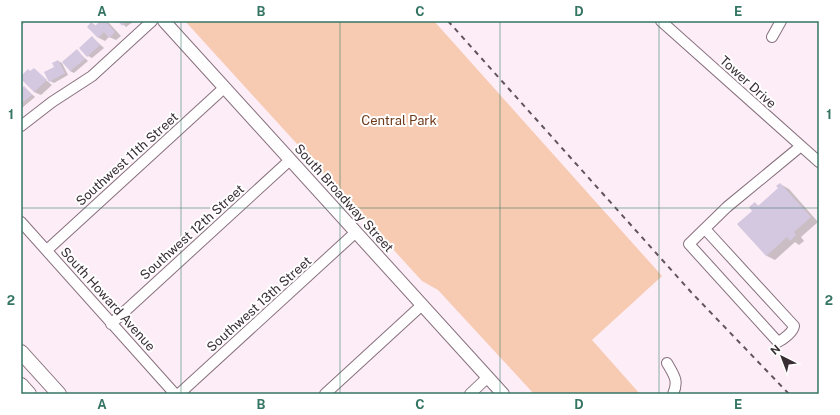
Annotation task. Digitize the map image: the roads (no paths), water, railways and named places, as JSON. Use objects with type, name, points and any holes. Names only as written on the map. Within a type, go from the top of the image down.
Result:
[{"type":"highway","points":[[21,352],[59,394]]},
{"type":"highway","points":[[21,385],[29,394]]},
{"type":"main road","name":"South Broadway Street","points":[[164,21],[503,394]]},
{"type":"street","points":[[21,126],[52,102],[92,76],[152,21]]},
{"type":"street","name":"Tower Drive","points":[[661,21],[819,162]]},
{"type":"street","points":[[772,37],[781,21]]},
{"type":"street","name":"Southwest 11th Street","points":[[47,250],[224,88]]},
{"type":"street","points":[[705,229],[794,326],[782,340],[778,342],[689,244],[727,207],[802,146]]},
{"type":"street","name":"Southwest 12th Street","points":[[111,324],[290,160]]},
{"type":"street","name":"South Howard Avenue","points":[[21,222],[175,394]]},
{"type":"street","name":"Southwest 13th Street","points":[[179,394],[356,232]]},
{"type":"street","points":[[325,394],[422,305]]},
{"type":"street","points":[[667,363],[676,377],[676,388],[672,394]]},
{"type":"street","points":[[470,394],[488,377]]},
{"type":"railway","points":[[448,21],[691,292],[789,394]]},
{"type":"park label","name":"Central Park","points":[[399,120]]}]
